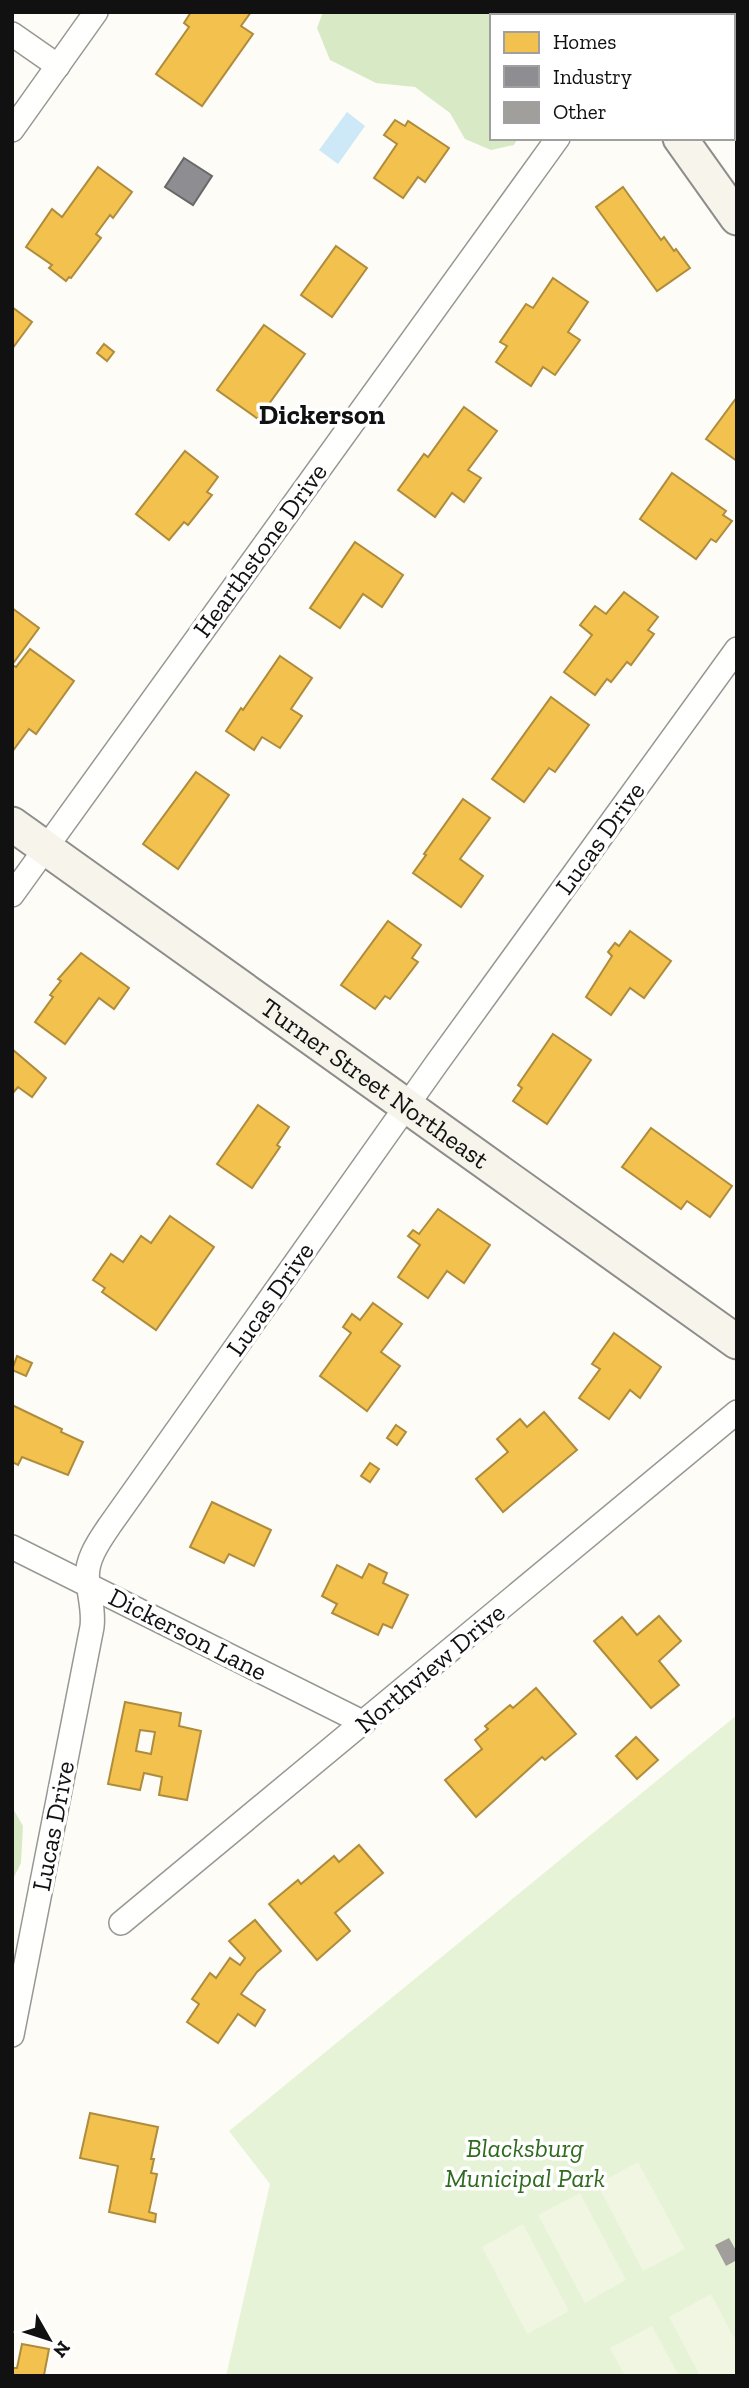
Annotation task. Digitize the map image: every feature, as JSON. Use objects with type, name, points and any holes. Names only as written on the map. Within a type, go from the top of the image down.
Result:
[{"type":"street","points":[[12,130],[96,12]]},
{"type":"street","points":[[12,34],[58,66]]},
{"type":"street","name":"Hearthstone Drive","points":[[12,895],[557,140]]},
{"type":"street","points":[[681,140],[737,218]]},
{"type":"street","name":"Lucas Drive","points":[[12,2035],[92,1627],[94,1610],[88,1583],[90,1562],[100,1540],[407,1106],[737,649]]},
{"type":"street","name":"Turner Street Northeast","points":[[12,824],[737,1342]]},
{"type":"street","name":"Northview Drive","points":[[121,1923],[737,1412]]},
{"type":"street","name":"Dickerson Lane","points":[[12,1547],[364,1723]]},
{"type":"green space","points":[[323,12],[566,14],[490,14],[490,140],[517,140],[514,145],[491,150],[465,139],[450,113],[415,87],[376,83],[330,60],[317,28]]},
{"type":"green space","name":"Blacksburg Municipal Park","points":[[737,1715],[737,2376],[226,2376],[270,2184],[229,2131]]},
{"type":"green space","points":[[12,1807],[23,1826],[21,1863],[12,1881]]},
{"type":"green space","points":[[638,2162],[685,2249],[643,2271],[597,2184]]},
{"type":"green space","points":[[580,2193],[626,2280],[585,2303],[538,2215]]},
{"type":"green space","points":[[523,2224],[569,2311],[527,2334],[482,2247]]},
{"type":"green space","points":[[711,2294],[737,2344],[737,2376],[700,2376],[669,2317]]},
{"type":"green space","points":[[652,2326],[679,2376],[625,2376],[610,2348]]},
{"type":"water","points":[[347,112],[365,126],[338,164],[319,150]]},
{"type":"building: Homes","points":[[191,12],[251,12],[241,26],[253,34],[202,106],[156,74],[189,27],[184,23]]},
{"type":"building: Homes","points":[[395,120],[405,126],[408,121],[449,148],[425,182],[418,177],[403,198],[374,178],[397,144],[384,135]]},
{"type":"building: Homes","points":[[98,167],[132,192],[113,218],[110,215],[96,234],[101,238],[66,281],[49,268],[52,265],[26,247],[52,209],[62,217]]},
{"type":"building: Homes","points":[[623,187],[661,240],[664,237],[690,268],[657,291],[596,207]]},
{"type":"building: Homes","points":[[336,246],[367,268],[332,317],[301,295]]},
{"type":"building: Homes","points":[[553,278],[588,302],[568,332],[580,340],[555,375],[543,367],[531,386],[496,362],[507,346],[500,342],[526,304],[533,308]]},
{"type":"building: Homes","points":[[12,307],[32,322],[12,349]]},
{"type":"building: Homes","points":[[264,325],[305,354],[258,419],[217,390]]},
{"type":"building: Homes","points":[[104,344],[114,352],[107,361],[97,353]]},
{"type":"building: Homes","points":[[737,397],[737,461],[706,439]]},
{"type":"building: Homes","points":[[464,407],[497,431],[468,470],[481,478],[464,502],[452,493],[435,517],[398,490],[424,454],[428,457]]},
{"type":"building: Homes","points":[[185,451],[218,477],[207,492],[212,495],[188,525],[184,522],[169,540],[136,514]]},
{"type":"building: Homes","points":[[672,473],[726,511],[723,515],[732,521],[716,542],[711,539],[696,559],[640,519]]},
{"type":"building: Homes","points":[[355,542],[403,575],[382,607],[363,594],[340,628],[310,608]]},
{"type":"building: Homes","points":[[624,592],[658,617],[648,630],[654,634],[631,665],[627,662],[611,682],[607,679],[595,695],[564,672],[592,635],[580,625],[595,606],[606,614]]},
{"type":"building: Homes","points":[[12,608],[39,628],[12,665]]},
{"type":"building: Homes","points":[[30,649],[74,681],[36,734],[29,729],[12,752],[12,665],[16,667]]},
{"type":"building: Homes","points":[[280,656],[312,678],[291,709],[302,716],[280,748],[262,737],[254,750],[226,731]]},
{"type":"building: Homes","points":[[551,697],[589,725],[555,772],[549,768],[524,802],[492,779]]},
{"type":"building: Homes","points":[[196,772],[229,795],[178,869],[143,844]]},
{"type":"building: Homes","points":[[463,799],[490,818],[460,859],[483,876],[461,907],[413,873]]},
{"type":"building: Homes","points":[[388,921],[421,945],[412,958],[418,962],[390,999],[385,996],[375,1009],[341,985]]},
{"type":"building: Homes","points":[[630,931],[671,961],[644,998],[630,988],[611,1015],[586,997],[612,956],[608,952],[615,943],[619,946]]},
{"type":"building: Homes","points":[[81,953],[129,988],[114,1009],[99,998],[65,1044],[35,1022],[53,997],[50,995],[61,981],[58,979]]},
{"type":"building: Homes","points":[[553,1034],[591,1060],[547,1124],[513,1101],[522,1088],[518,1085]]},
{"type":"building: Homes","points":[[12,1049],[46,1078],[32,1097],[18,1087],[12,1094]]},
{"type":"building: Homes","points":[[258,1105],[289,1127],[277,1145],[280,1147],[252,1188],[217,1164]]},
{"type":"building: Homes","points":[[651,1128],[732,1186],[710,1217],[687,1201],[681,1209],[622,1167]]},
{"type":"building: Homes","points":[[438,1209],[490,1245],[464,1283],[447,1271],[428,1298],[398,1277],[420,1245],[408,1236],[413,1230],[419,1234]]},
{"type":"building: Homes","points":[[170,1216],[214,1247],[156,1330],[102,1292],[105,1288],[93,1280],[111,1254],[123,1262],[141,1236],[151,1243]]},
{"type":"building: Homes","points":[[373,1303],[402,1324],[381,1352],[400,1366],[367,1411],[320,1376],[351,1333],[343,1327],[352,1314],[360,1320]]},
{"type":"building: Homes","points":[[614,1333],[661,1367],[640,1398],[630,1390],[609,1419],[579,1398],[600,1369],[592,1364]]},
{"type":"building: Homes","points":[[17,1356],[32,1363],[26,1376],[12,1370]]},
{"type":"building: Homes","points":[[12,1405],[83,1442],[68,1475],[22,1457],[18,1465],[12,1462]]},
{"type":"building: Homes","points":[[544,1412],[577,1450],[503,1512],[476,1479],[508,1452],[497,1439],[520,1419],[527,1427]]},
{"type":"building: Homes","points":[[396,1425],[406,1432],[397,1445],[387,1438]]},
{"type":"building: Homes","points":[[370,1463],[379,1469],[370,1482],[361,1476]]},
{"type":"building: Homes","points":[[212,1502],[271,1530],[254,1566],[229,1554],[224,1563],[190,1547]]},
{"type":"building: Homes","points":[[369,1564],[387,1573],[383,1583],[408,1595],[392,1628],[383,1624],[378,1635],[332,1613],[337,1604],[322,1596],[337,1565],[362,1578]]},
{"type":"building: Homes","points":[[659,1616],[681,1641],[659,1661],[679,1685],[651,1708],[594,1641],[622,1617],[637,1635]]},
{"type":"building: Homes","points":[[536,1688],[576,1734],[545,1760],[542,1757],[476,1817],[445,1780],[482,1749],[475,1740],[488,1729],[485,1726],[510,1705],[513,1708]]},
{"type":"building: Homes","points":[[125,1702],[181,1713],[179,1726],[201,1731],[187,1800],[159,1795],[162,1777],[144,1773],[140,1790],[108,1784]],"holes":[[[140,1730],[155,1732],[151,1754],[136,1751]]]},
{"type":"building: Homes","points":[[636,1737],[658,1760],[637,1779],[616,1756]]},
{"type":"building: Homes","points":[[359,1845],[383,1873],[335,1913],[350,1931],[317,1960],[269,1904],[298,1880],[301,1884],[334,1856],[339,1862]]},
{"type":"building: Homes","points":[[255,1920],[281,1951],[257,1972],[241,1994],[265,2010],[255,2026],[238,2014],[218,2043],[187,2022],[199,2004],[192,1999],[210,1973],[216,1978],[230,1958],[240,1965],[245,1958],[229,1941]]},
{"type":"building: Homes","points":[[90,2113],[158,2127],[151,2159],[154,2159],[151,2173],[157,2174],[149,2212],[156,2214],[155,2222],[109,2212],[118,2166],[80,2158]]},
{"type":"building: Homes","points":[[22,2344],[49,2349],[46,2376],[12,2376],[13,2368],[17,2368]]},
{"type":"building: Industry","points":[[184,158],[212,176],[193,205],[165,187]]},
{"type":"building: Other","points":[[729,2238],[737,2252],[737,2260],[726,2266],[715,2245]]},
{"type":"district","name":"Dickerson","points":[[322,414]]}]
